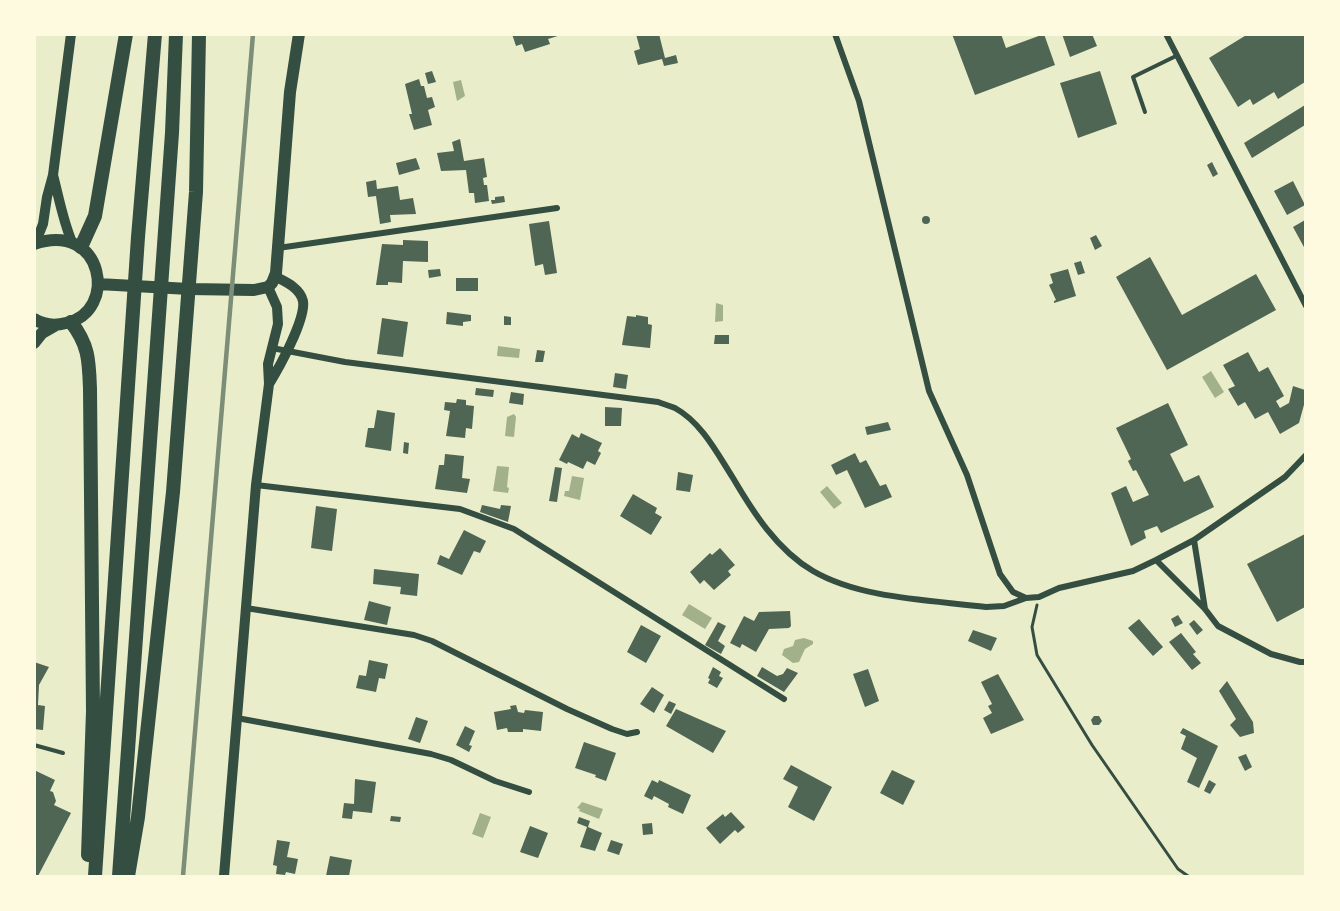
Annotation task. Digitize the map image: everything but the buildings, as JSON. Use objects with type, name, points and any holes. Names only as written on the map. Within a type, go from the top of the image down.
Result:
[{"type":"highway","points":[[76,245],[95,216],[126,34]]},
{"type":"highway","points":[[95,876],[138,237],[155,34]]},
{"type":"highway","points":[[119,876],[171,145],[176,34]]},
{"type":"highway","points":[[128,876],[138,817],[172,504],[196,192],[199,34]]},
{"type":"highway","points":[[71,322],[81,334],[89,355],[90,389],[93,711],[87,876]]},
{"type":"main road","points":[[98,284],[254,290],[272,282],[278,248],[290,92],[299,34]]},
{"type":"main road","points":[[34,343],[42,333],[56,325],[71,322],[85,313],[94,300],[98,284],[97,270],[91,257],[76,245],[54,239],[35,244]]},
{"type":"main road","points":[[34,319],[41,323],[56,325]]},
{"type":"street","points":[[35,244],[43,224],[53,175],[71,34]]},
{"type":"street","points":[[835,34],[859,101],[929,391],[967,475],[1000,574],[1013,592],[1026,598]]},
{"type":"street","points":[[1166,34],[1305,306]]},
{"type":"street","points":[[53,175],[63,221],[76,245]]},
{"type":"street","points":[[278,248],[557,208]]},
{"type":"street","points":[[224,876],[255,485],[269,384],[268,364],[279,324],[272,282],[295,288],[303,301],[302,315],[287,351],[269,384]]},
{"type":"street","points":[[272,348],[345,362],[658,402],[676,409],[704,432],[741,492],[776,541],[813,571],[861,591],[986,607],[1004,606],[1026,598],[1039,597],[1079,582],[1133,571],[1194,540],[1285,477],[1305,455]]},
{"type":"street","points":[[255,485],[460,508],[514,529],[784,699]]},
{"type":"street","points":[[1194,540],[1205,609]]},
{"type":"street","points":[[1156,560],[1205,609],[1218,626],[1271,654],[1305,662]]},
{"type":"street","points":[[246,608],[414,635],[432,641],[567,710],[627,734],[637,732]]},
{"type":"street","points":[[237,718],[431,754],[451,760],[495,781],[529,792]]},
{"type":"lane","points":[[1145,112],[1133,77],[1176,56]]},
{"type":"lane","points":[[34,745],[63,753]]},
{"type":"path","points":[[1039,597],[1032,627],[1037,655],[1092,745],[1178,869],[1188,876]]},
{"type":"shaded area","points":[[461,80],[465,96],[457,101],[453,82]]},
{"type":"shaded area","points":[[716,303],[723,305],[723,321],[715,322]]},
{"type":"shaded area","points":[[498,346],[520,349],[519,358],[497,356]]},
{"type":"shaded area","points":[[1211,371],[1224,392],[1215,398],[1202,377]]},
{"type":"shaded area","points":[[514,414],[516,417],[514,437],[505,436],[507,417]]},
{"type":"shaded area","points":[[497,466],[509,467],[508,493],[493,491]]},
{"type":"shaded area","points":[[572,476],[584,478],[580,500],[564,496],[565,491],[569,491]]},
{"type":"shaded area","points":[[827,486],[842,503],[834,509],[820,492]]},
{"type":"shaded area","points":[[689,604],[712,618],[705,629],[682,615]]},
{"type":"shaded area","points":[[804,638],[813,641],[813,644],[805,649],[799,662],[793,663],[782,655],[784,649],[793,646],[795,640]]},
{"type":"shaded area","points":[[582,802],[603,809],[599,819],[579,811],[580,809],[577,808]]},
{"type":"shaded area","points":[[480,813],[491,817],[483,838],[472,834]]},
{"type":"railway","points":[[183,876],[253,34]]}]
